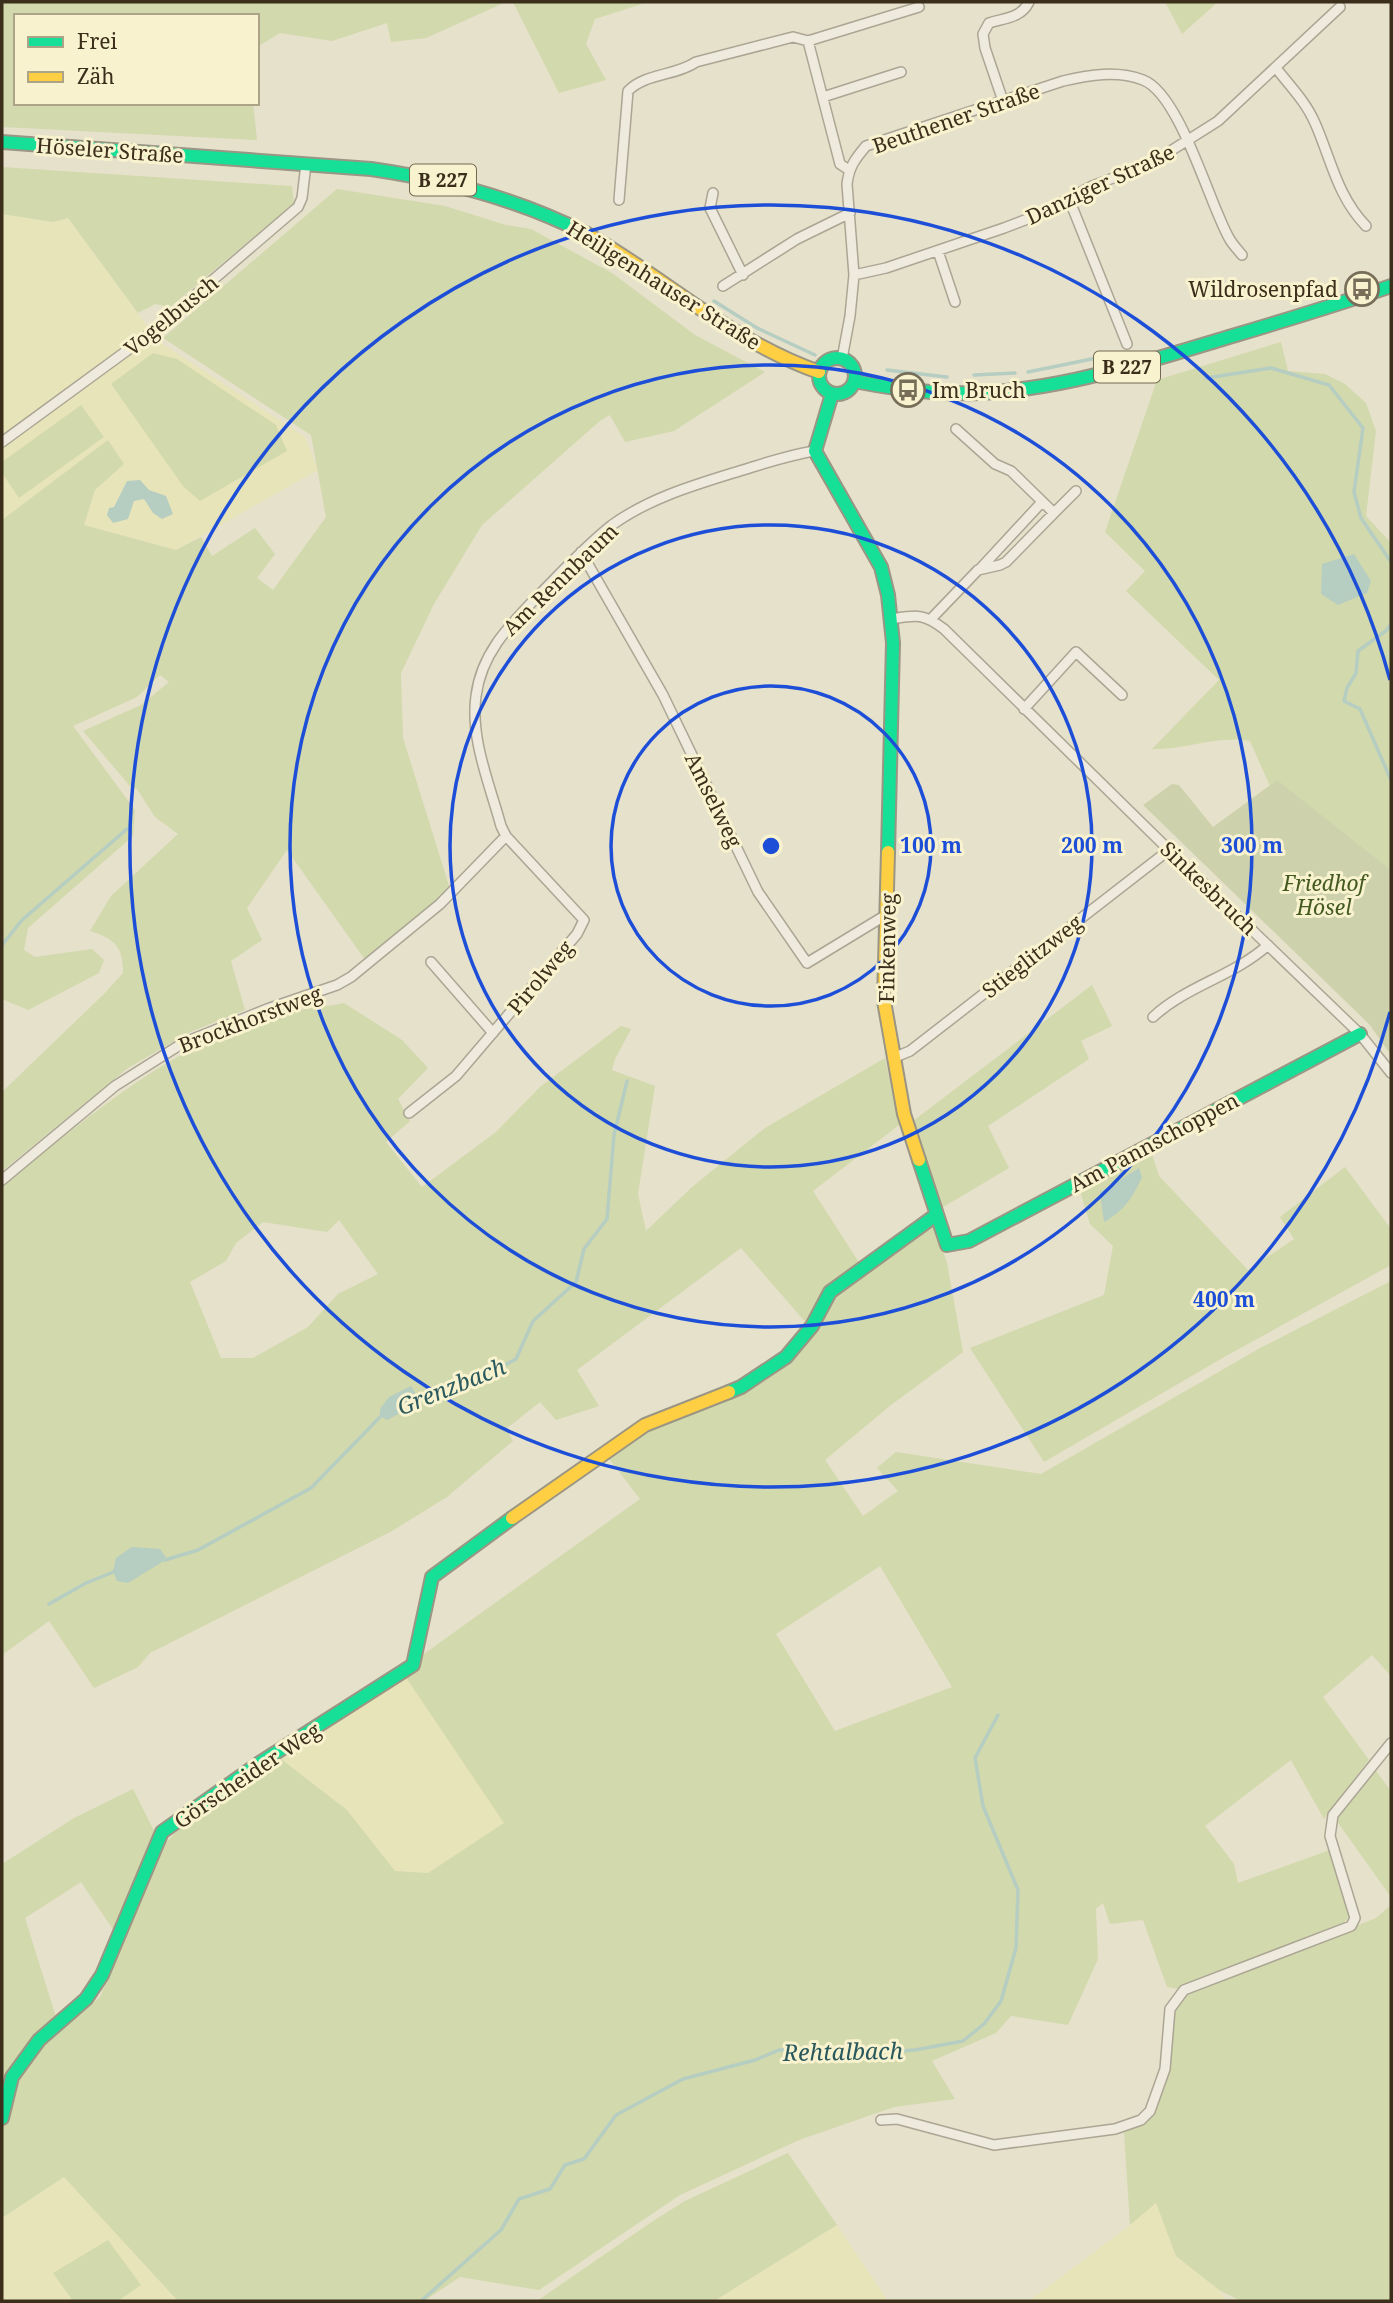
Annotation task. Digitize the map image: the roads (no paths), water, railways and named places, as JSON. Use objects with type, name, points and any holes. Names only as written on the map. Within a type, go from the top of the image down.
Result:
[{"type":"street","points":[[1003,101],[983,34],[989,23],[1019,15],[1029,2]]},
{"type":"street","points":[[619,200],[628,91],[635,83],[771,41],[793,37],[808,41],[919,7]]},
{"type":"street","name":"Danziger Straße","points":[[854,275],[873,272],[1038,215],[1092,186],[1150,164],[1218,121],[1340,8]]},
{"type":"street","points":[[808,41],[840,163],[849,170]]},
{"type":"street","points":[[1276,68],[1305,105],[1351,211],[1366,226]]},
{"type":"street","points":[[822,97],[901,72]]},
{"type":"street","name":"Beuthener Straße","points":[[842,359],[854,275],[847,184],[854,159],[866,146],[1092,75],[1129,76],[1153,85],[1189,141],[1229,239],[1242,256]]},
{"type":"street","name":"Höseler Straße","points":[[2,142],[219,158]]},
{"type":"street","name":"Heiligenhauser Straße","points":[[219,158],[422,175],[479,188],[572,226],[615,250],[723,327],[819,372]]},
{"type":"street","name":"Vogelbusch","points":[[2,442],[152,333],[298,207],[302,198],[306,164]]},
{"type":"street","points":[[713,193],[709,208],[743,275]]},
{"type":"street","points":[[1069,199],[1127,344]]},
{"type":"street","points":[[723,286],[797,239],[850,213]]},
{"type":"street","points":[[937,251],[955,302]]},
{"type":"street","name":"B 227","points":[[854,381],[908,390],[962,392],[1059,382],[1156,359],[1391,286]]},
{"type":"street","points":[[842,359],[853,367],[854,381],[846,392],[832,394],[821,384],[819,372],[827,361],[842,359]]},
{"type":"street","points":[[815,451],[832,394]]},
{"type":"street","points":[[956,429],[995,464],[1011,471],[1054,513]]},
{"type":"street","name":"Am Rennbaum","points":[[584,920],[506,836],[476,735],[475,697],[484,663],[501,635],[581,552],[612,525],[644,505],[707,481],[792,454],[815,451]]},
{"type":"street","name":"Finkenweg","points":[[815,451],[881,566],[888,600],[893,643],[884,1001],[904,1114],[947,1245]]},
{"type":"street","points":[[978,570],[1006,562],[1076,491]]},
{"type":"street","points":[[891,619],[919,615],[931,619],[1042,502]]},
{"type":"street","name":"Amselweg","points":[[581,552],[663,695],[758,892],[807,963],[886,915]]},
{"type":"street","name":"Sinkesbruch","points":[[931,619],[1360,1034],[1391,1073]]},
{"type":"street","points":[[1024,709],[1076,652],[1122,695]]},
{"type":"street","name":"Brockhorstweg","points":[[2,1180],[116,1086],[155,1059],[205,1033],[337,985],[367,965],[440,904],[506,836]]},
{"type":"street","name":"Stieglitzweg","points":[[893,1058],[910,1051],[1169,850]]},
{"type":"street","name":"Pirolweg","points":[[409,1113],[456,1076],[577,934],[584,920]]},
{"type":"street","points":[[1153,1017],[1165,1006],[1251,961],[1268,945]]},
{"type":"street","name":"Pirolweg","points":[[431,962],[493,1033]]},
{"type":"street","name":"Am Pannschoppen","points":[[947,1245],[969,1241],[1360,1034]]},
{"type":"street","name":"Görscheider Weg","points":[[2,2118],[12,2077],[39,2040],[86,1999],[102,1975],[117,1932],[162,1832],[258,1764],[413,1665],[432,1577],[550,1490],[645,1425],[741,1387],[786,1357],[812,1326],[830,1292],[936,1215]]},
{"type":"street","points":[[881,2120],[897,2119],[994,2145],[1115,2129],[1141,2120],[1150,2111],[1165,2069],[1170,2009],[1184,1990],[1351,1926],[1355,1918],[1330,1836],[1333,1815],[1391,1744]]},
{"type":"waterway","points":[[714,301],[757,328],[815,355]]},
{"type":"waterway","points":[[1028,372],[1121,353]]},
{"type":"waterway","points":[[1206,378],[1271,368],[1329,385],[1363,428],[1354,492],[1361,518],[1391,562]]},
{"type":"waterway","points":[[887,370],[947,377]]},
{"type":"waterway","points":[[974,375],[1015,373]]},
{"type":"waterway","points":[[1391,624],[1387,630],[1358,651],[1356,673],[1347,688],[1344,701],[1360,709],[1391,780]]},
{"type":"waterway","points":[[2,945],[22,920],[127,829]]},
{"type":"waterway","name":"Grenzbach","points":[[413,1398],[433,1398],[450,1385],[483,1377],[516,1359],[533,1321],[576,1282],[584,1249],[607,1219],[614,1135],[627,1081]]},
{"type":"waterway","name":"Grenzbach","points":[[165,1560],[198,1550],[311,1488],[382,1415]]},
{"type":"waterway","name":"Grenzbach","points":[[49,1604],[86,1583],[116,1571]]},
{"type":"waterway","name":"Rehtalbach","points":[[421,2301],[501,2230],[519,2199],[550,2189],[565,2165],[584,2159],[616,2115],[683,2079],[755,2060],[779,2050],[824,2050],[844,2055],[915,2050],[963,2041],[984,2024],[1001,2001],[1016,1948],[1018,1890],[983,1806],[975,1758],[998,1715]]},
{"type":"place","name":"Wildrosenpfad","points":[[1362,289]]},
{"type":"place","name":"Im Bruch","points":[[908,390]]},
{"type":"park label","name":"Friedhof Hösel","points":[[1324,895]]}]
